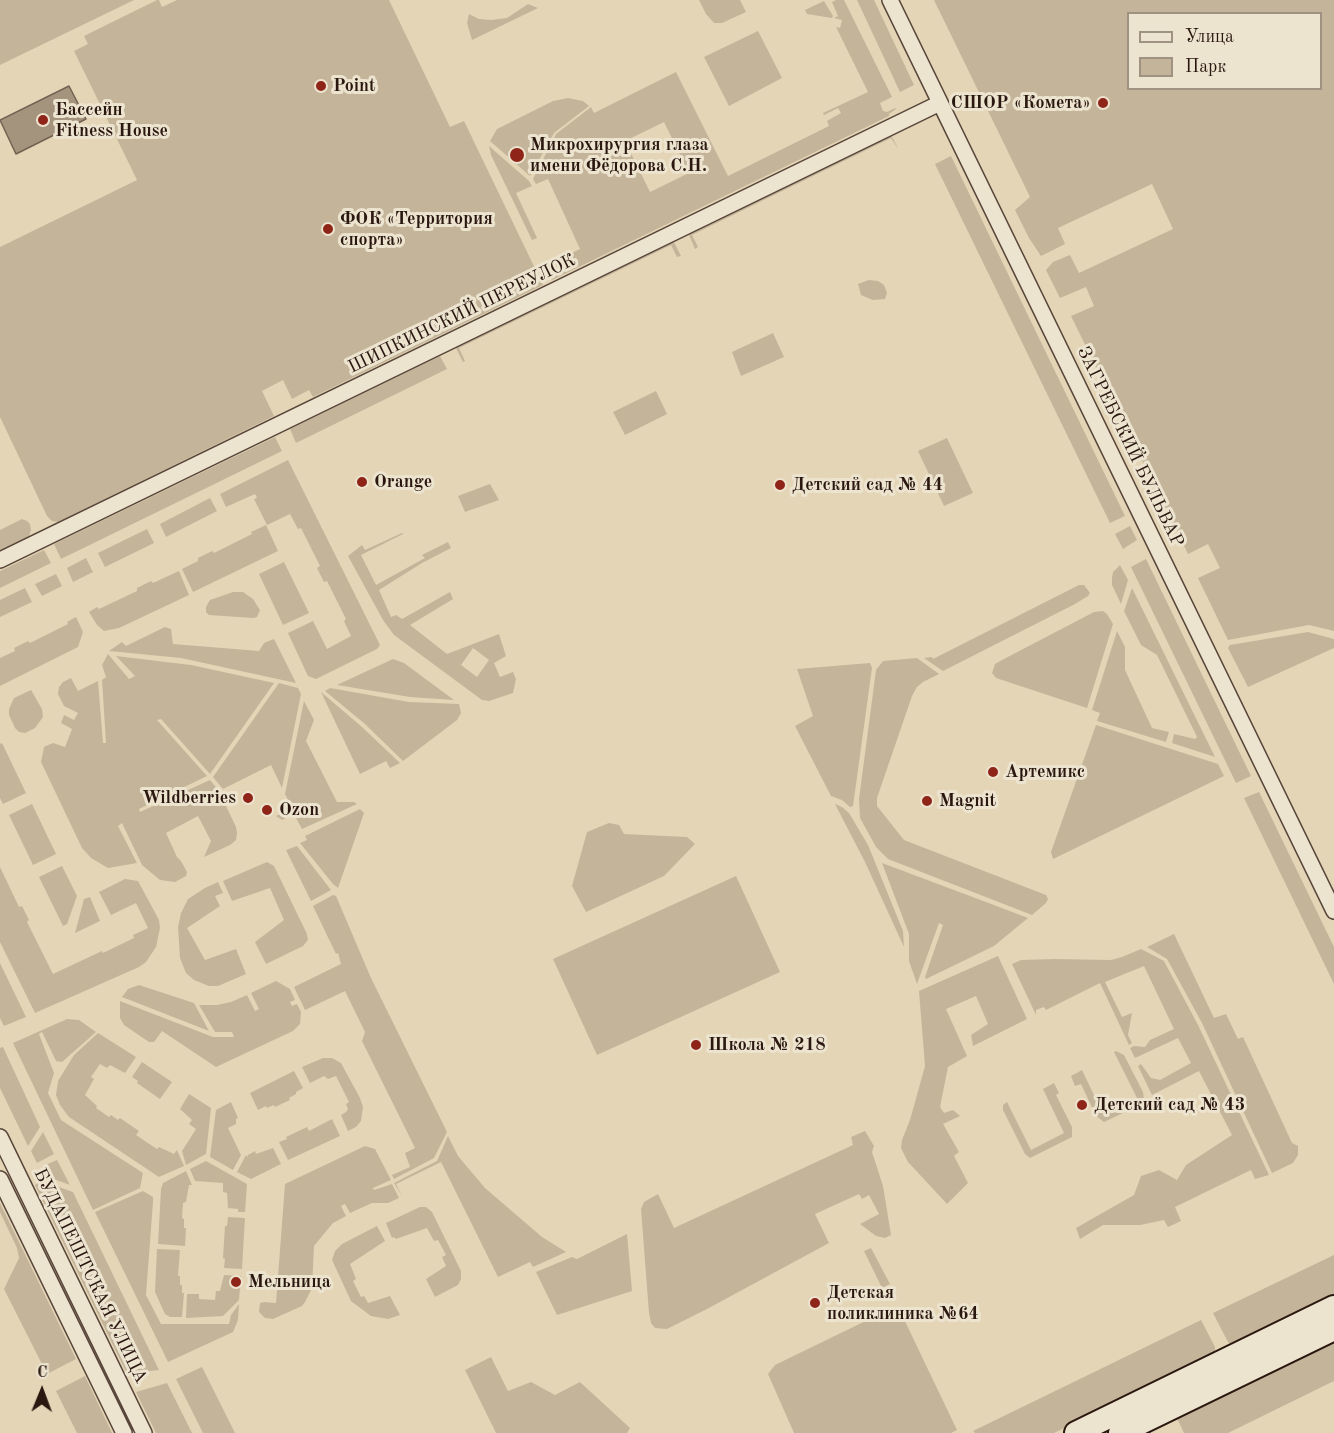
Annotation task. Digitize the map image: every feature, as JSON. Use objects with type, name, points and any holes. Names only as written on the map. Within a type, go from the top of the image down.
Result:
[{"type":"street","name":"ЗАГРЕБСКИЙ БУЛЬВАР","points":[[890,0],[1334,911]]},
{"type":"street","name":"ШИПКИНСКИЙ ПЕРЕУЛОК","points":[[0,560],[940,103]]},
{"type":"street","name":"БУДАПЕШТСКАЯ УЛИЦА","points":[[0,1137],[144,1433]]},
{"type":"street","points":[[0,1179],[124,1433]]},
{"type":"street","points":[[1076,1433],[1334,1307]]},
{"type":"street","points":[[1120,1433],[1334,1329]]},
{"type":"green space","points":[[0,0],[134,0],[0,65]]},
{"type":"green space","name":"ФОК «Территория спорта»","points":[[157,0],[162,7],[177,0],[389,0],[450,127],[464,121],[543,285],[313,397],[309,390],[292,399],[283,380],[262,391],[274,416],[58,522],[52,521],[47,516],[0,417],[0,247],[137,180],[74,51],[88,44],[84,36]]},
{"type":"green space","points":[[699,0],[740,0],[746,12],[722,23],[714,23]]},
{"type":"green space","points":[[844,0],[892,97],[880,103],[883,111],[896,109],[889,116],[552,280],[545,266],[580,249],[548,179],[536,184],[533,179],[556,134],[591,107],[594,113],[676,72],[728,176],[829,126],[827,121],[841,113],[838,108],[824,115],[823,113],[868,92],[836,27],[840,28],[842,20],[834,18],[838,16],[832,2]],"holes":[[[664,122],[689,173],[650,192],[625,141]]]},
{"type":"green space","points":[[857,0],[874,0],[914,85],[900,92]]},
{"type":"green space","points":[[934,0],[1334,0],[1334,631],[1309,625],[1228,640],[1198,578],[1220,568],[1208,544],[1188,554],[1071,316],[1094,306],[1086,287],[1060,298],[1046,270],[1053,262],[1070,255],[1079,273],[1173,229],[1152,184],[1058,228],[1065,244],[1041,256],[1015,210],[1030,197]]},
{"type":"green space","points":[[824,1],[832,18],[807,14],[805,10]]},
{"type":"green space","points":[[528,4],[538,8],[472,40],[467,23],[469,14],[479,19],[507,18]]},
{"type":"green space","points":[[758,31],[782,78],[729,106],[704,57]]},
{"type":"green space","points":[[568,98],[583,101],[589,106],[554,133],[530,176],[490,141],[497,129],[553,101]]},
{"type":"green space","points":[[891,135],[899,150],[891,138],[692,235],[698,247],[695,249],[689,235]]},
{"type":"green space","points":[[489,146],[532,186],[516,193],[537,238],[532,240],[491,155]]},
{"type":"green space","points":[[951,156],[1125,516],[1110,523],[935,164]]},
{"type":"green space","points":[[674,242],[681,256],[677,257],[671,245],[459,348],[465,361],[463,362],[456,348]]},
{"type":"green space","points":[[869,280],[878,281],[884,285],[887,293],[885,299],[873,300],[861,295],[858,284]]},
{"type":"green space","points":[[773,333],[784,357],[741,376],[732,352]]},
{"type":"green space","points":[[440,356],[447,369],[296,443],[290,429]]},
{"type":"green space","points":[[656,391],[667,414],[625,435],[613,412]]},
{"type":"green space","points":[[275,437],[282,451],[61,559],[54,544]]},
{"type":"green space","points":[[947,438],[973,493],[944,506],[918,451]]},
{"type":"green space","points":[[288,460],[380,645],[377,649],[316,679],[308,676],[288,633],[313,621],[327,649],[351,636],[344,621],[346,619],[327,581],[324,582],[317,568],[320,566],[301,528],[298,529],[290,514],[267,525],[254,499],[257,498],[255,494],[226,507],[220,494]]},
{"type":"green space","points":[[490,484],[499,500],[465,512],[458,496]]},
{"type":"green space","points":[[210,498],[217,511],[166,537],[160,524]]},
{"type":"green space","points":[[22,519],[30,524],[29,536],[0,550],[0,530]]},
{"type":"green space","points":[[266,525],[278,551],[193,592],[182,569],[198,561],[198,558],[212,551],[214,553]]},
{"type":"green space","points":[[1130,526],[1137,540],[1123,549],[1115,534]]},
{"type":"green space","points":[[147,529],[154,543],[105,567],[98,553]]},
{"type":"green space","points":[[403,534],[361,555],[376,585],[425,558],[422,555],[448,542],[451,548],[379,590],[391,617],[396,615],[402,619],[450,592],[453,599],[410,625],[447,654],[499,634],[506,656],[494,663],[500,677],[513,672],[516,679],[513,693],[489,701],[482,700],[394,635],[383,620],[348,556],[362,545],[365,550]],"holes":[[[473,648],[489,660],[477,677],[461,665]]]},
{"type":"green space","points":[[44,550],[51,563],[0,588],[0,571]]},
{"type":"green space","points":[[86,558],[93,572],[73,582],[67,568]]},
{"type":"green space","points":[[1146,559],[1251,776],[1236,783],[1131,567]]},
{"type":"green space","points":[[284,562],[309,613],[283,625],[259,574]]},
{"type":"green space","points":[[1120,565],[1128,580],[1121,604],[1112,585],[1113,572]]},
{"type":"green space","points":[[179,571],[189,595],[119,628],[104,631],[89,612],[137,591],[137,588],[151,581],[153,583]]},
{"type":"green space","points":[[56,574],[62,586],[42,596],[35,584]]},
{"type":"green space","points":[[1079,585],[1084,585],[1090,593],[1088,596],[943,671],[924,658],[932,657],[933,659]]},
{"type":"green space","points":[[25,588],[32,602],[0,617],[0,600]]},
{"type":"green space","points":[[1132,588],[1215,757],[1172,743],[1174,734],[1195,739],[1197,737],[1157,655],[1141,645],[1124,611]]},
{"type":"green space","points":[[233,592],[243,592],[253,599],[260,610],[257,617],[209,615],[206,612],[210,600]]},
{"type":"green space","points":[[1103,611],[1113,624],[1087,708],[996,678],[992,673],[995,664],[1002,660],[1094,612]]},
{"type":"green space","points":[[76,617],[83,632],[78,647],[0,686],[0,658],[15,651],[14,648],[28,641],[30,643],[68,624],[67,622]]},
{"type":"green space","points":[[165,627],[171,629],[173,644],[259,651],[264,643],[274,639],[296,683],[181,658],[109,651],[122,642],[126,646]]},
{"type":"green space","points":[[1117,631],[1125,647],[1125,670],[1152,728],[1169,732],[1166,742],[1097,721],[1100,713],[1092,710]]},
{"type":"green space","points":[[1308,632],[1334,639],[1334,648],[1248,687],[1228,648],[1230,645]]},
{"type":"green space","points":[[108,654],[129,679],[135,676],[116,656],[191,665],[274,683],[210,774],[161,719],[157,720],[207,776],[139,809],[140,812],[210,780],[219,791],[237,833],[236,840],[230,845],[204,857],[211,841],[198,816],[166,833],[187,872],[186,876],[175,882],[160,880],[142,865],[122,823],[118,826],[137,863],[108,868],[91,858],[82,848],[41,762],[44,747],[53,743],[65,747],[72,729],[61,723],[64,715],[74,720],[78,713],[64,706],[58,694],[63,682],[71,678],[78,691],[98,681],[103,743],[106,743],[102,680],[106,677],[102,665]]},
{"type":"green space","points":[[917,658],[939,674],[923,682],[912,696],[877,798],[877,806],[904,840],[1046,895],[1048,899],[1046,903],[1032,915],[888,859],[876,847],[860,818],[859,799],[876,670],[883,661]]},
{"type":"green space","points":[[393,659],[404,663],[454,700],[410,697],[337,685]]},
{"type":"green space","points":[[870,663],[872,668],[853,806],[850,807],[842,800],[831,796],[795,726],[813,716],[797,669]]},
{"type":"green space","points":[[279,683],[298,688],[301,694],[282,788],[271,765],[223,789],[213,777]]},
{"type":"green space","points":[[330,688],[409,702],[459,704],[461,713],[457,720],[403,761],[365,724],[325,691]]},
{"type":"green space","points":[[31,690],[42,709],[43,717],[35,728],[25,733],[19,732],[9,715],[9,709],[14,698]]},
{"type":"green space","points":[[321,692],[400,763],[390,768],[386,761],[360,774]]},
{"type":"green space","points":[[304,701],[314,720],[306,741],[337,802],[357,804],[302,829],[294,814],[282,820],[276,816],[292,808],[285,794]]},
{"type":"green space","points":[[1096,725],[1218,764],[1224,776],[1053,859],[1051,852]]},
{"type":"green space","points":[[2,743],[26,793],[3,804],[0,798],[0,744]]},
{"type":"green space","points":[[1259,792],[1334,947],[1334,984],[1244,798]]},
{"type":"green space","points":[[32,804],[56,854],[33,865],[9,815]]},
{"type":"green space","points":[[835,804],[849,813],[868,845],[903,931],[904,947],[865,862]]},
{"type":"green space","points":[[360,809],[364,813],[338,888],[300,843],[307,840],[305,836]]},
{"type":"green space","points":[[609,823],[619,825],[624,834],[687,837],[695,844],[664,876],[586,912],[572,886],[587,832]]},
{"type":"green space","points":[[297,846],[331,890],[311,901],[286,850]]},
{"type":"green space","points":[[267,862],[274,866],[308,940],[303,946],[266,964],[255,942],[284,920],[270,888],[232,901],[223,881]]},
{"type":"green space","points":[[882,863],[1028,918],[994,946],[926,979],[943,925],[939,923],[917,984],[909,961],[909,934]]},
{"type":"green space","points":[[62,866],[77,896],[67,924],[63,926],[39,877]]},
{"type":"green space","points":[[0,867],[19,907],[22,906],[29,920],[27,922],[53,974],[134,938],[133,935],[148,928],[136,903],[111,915],[99,892],[125,879],[138,881],[159,920],[160,928],[156,947],[146,962],[139,967],[35,1013],[0,942]]},
{"type":"green space","points":[[736,876],[780,972],[597,1055],[553,959]]},
{"type":"green space","points":[[218,882],[223,893],[215,896],[220,906],[187,928],[205,960],[236,949],[246,974],[218,986],[209,986],[194,980],[186,973],[180,958],[178,927],[181,913],[188,899]]},
{"type":"green space","points":[[333,895],[336,896],[371,978],[447,1132],[434,1158],[394,1179],[392,1175],[410,1167],[405,1153],[415,1148],[362,1041],[365,1032],[345,991],[305,1010],[294,987],[341,964],[338,953],[336,954],[313,906]]},
{"type":"green space","points":[[90,897],[100,921],[75,933],[84,899]]},
{"type":"green space","points":[[1174,934],[1214,1018],[1226,1014],[1238,1039],[1243,1037],[1292,1143],[1298,1146],[1298,1155],[1293,1163],[1272,1173],[1202,1023],[1167,959],[1147,947]]},
{"type":"green space","points":[[1141,949],[1164,961],[1198,1025],[1269,1175],[1255,1179],[1251,1170],[1175,1207],[1181,1221],[1168,1227],[1164,1220],[1140,1225],[1103,1225],[1080,1239],[1076,1228],[1134,1195],[1141,1176],[1159,1170],[1177,1180],[1186,1165],[1232,1135],[1199,1071],[1152,1095],[1138,1066],[1141,1064],[1151,1078],[1160,1080],[1191,1063],[1178,1038],[1135,1058],[1130,1048],[1145,1047],[1150,1040],[1174,1029],[1144,966],[1105,982],[1122,1017],[1132,1013],[1128,1035],[1132,1043],[1129,1045],[1100,983],[1046,1010],[1044,1007],[1036,1010],[1036,1015],[1012,964],[1021,960],[1111,960]]},
{"type":"green space","points":[[998,956],[1027,1019],[973,1046],[971,1035],[988,1024],[976,996],[946,1009],[967,1056],[948,1067],[940,1107],[944,1113],[953,1110],[960,1116],[943,1124],[959,1152],[954,1156],[968,1183],[947,1204],[908,1162],[901,1148],[925,1066],[919,991]]},
{"type":"green space","points":[[0,963],[26,1017],[4,1026],[0,1018]]},
{"type":"green space","points":[[276,981],[290,989],[295,1000],[290,1002],[292,1006],[297,1004],[301,1012],[300,1024],[293,1031],[216,1067],[162,1031],[154,1042],[149,1042],[124,1025],[120,1018],[120,1001],[213,1037],[234,1037],[232,1032],[215,1032],[199,1005],[217,1005],[247,995],[255,1011],[259,1009],[251,993]]},
{"type":"green space","points":[[139,985],[194,1003],[209,1031],[122,997],[128,989]]},
{"type":"green space","points":[[67,1019],[79,1020],[96,1032],[62,1062],[56,1061],[42,1032],[39,1034],[54,1073],[48,1093],[61,1120],[143,1173],[140,1188],[93,1210],[13,1043]]},
{"type":"green space","points":[[98,1033],[136,1057],[125,1073],[110,1065],[107,1068],[100,1064],[91,1077],[94,1079],[85,1095],[97,1106],[96,1108],[109,1117],[111,1115],[118,1120],[120,1118],[139,1131],[136,1135],[157,1149],[159,1147],[174,1154],[177,1150],[184,1166],[159,1177],[69,1117],[60,1105],[56,1095],[58,1081],[74,1055]]},
{"type":"green space","points":[[3,1047],[40,1127],[28,1146],[0,1088],[0,1048]]},
{"type":"green space","points":[[1114,1052],[1124,1055],[1143,1092],[1144,1100],[1140,1105],[1104,1122],[1096,1116],[1081,1084],[1075,1086],[1071,1076],[1082,1070],[1103,1114],[1137,1098]]},
{"type":"green space","points":[[323,1058],[332,1058],[341,1063],[360,1098],[363,1107],[361,1121],[348,1131],[341,1115],[348,1109],[346,1104],[349,1102],[336,1076],[328,1079],[324,1076],[310,1083],[302,1067]]},
{"type":"green space","points":[[142,1062],[172,1082],[160,1099],[132,1077]]},
{"type":"green space","points":[[294,1071],[303,1088],[289,1098],[290,1100],[275,1107],[274,1105],[267,1108],[266,1106],[258,1110],[250,1093]]},
{"type":"green space","points":[[1054,1083],[1059,1093],[1056,1095],[1072,1127],[1072,1137],[1030,1158],[1025,1154],[1003,1110],[1003,1105],[1007,1102],[1031,1150],[1064,1133],[1043,1089]]},
{"type":"green space","points":[[189,1094],[211,1108],[206,1154],[186,1165],[182,1151],[196,1129],[189,1124],[192,1120],[180,1109]]},
{"type":"green space","points":[[231,1102],[238,1118],[236,1124],[228,1128],[241,1155],[233,1170],[210,1157],[216,1110]]},
{"type":"green space","points":[[332,1119],[340,1136],[288,1160],[279,1142],[307,1127],[309,1131]]},
{"type":"green space","points":[[865,1131],[874,1146],[872,1152],[883,1186],[891,1235],[885,1238],[876,1236],[860,1224],[879,1214],[869,1195],[862,1199],[859,1194],[815,1214],[829,1243],[667,1329],[655,1328],[651,1323],[649,1313],[641,1209],[644,1202],[658,1194],[674,1228],[853,1145],[851,1137]]},
{"type":"green space","points":[[43,1132],[54,1154],[37,1163],[31,1151]]},
{"type":"green space","points":[[448,1136],[458,1156],[485,1188],[542,1237],[566,1252],[533,1267],[530,1262],[498,1277],[441,1162],[396,1184],[402,1196],[394,1183],[437,1161]]},
{"type":"green space","points":[[365,1146],[375,1149],[391,1180],[373,1188],[374,1190],[392,1184],[399,1198],[388,1203],[372,1203],[350,1213],[345,1204],[341,1206],[346,1216],[333,1223],[314,1246],[312,1288],[305,1302],[302,1306],[273,1319],[265,1318],[259,1312],[260,1303],[276,1303],[285,1184]]},
{"type":"green space","points":[[273,1148],[281,1164],[251,1179],[237,1172],[246,1155],[248,1157],[255,1151],[256,1154]]},
{"type":"green space","points":[[57,1160],[70,1185],[43,1175],[41,1170],[43,1166]]},
{"type":"green space","points":[[206,1161],[247,1184],[245,1212],[228,1208],[227,1193],[223,1192],[223,1183],[195,1181],[190,1169]]},
{"type":"green space","points":[[186,1171],[192,1185],[189,1185],[186,1202],[183,1203],[182,1218],[184,1228],[186,1228],[185,1246],[158,1244],[163,1183]]},
{"type":"green space","points":[[42,1181],[73,1192],[159,1370],[127,1374],[35,1185]]},
{"type":"green space","points":[[143,1191],[153,1197],[146,1295],[161,1324],[229,1324],[231,1315],[239,1304],[238,1320],[233,1332],[168,1362],[95,1212]]},
{"type":"green space","points":[[0,1203],[76,1359],[47,1374],[4,1289],[19,1258],[17,1248],[0,1212]]},
{"type":"green space","points":[[420,1207],[426,1207],[432,1212],[461,1271],[458,1285],[435,1297],[426,1279],[446,1266],[442,1257],[446,1255],[438,1240],[434,1241],[427,1228],[396,1239],[392,1238],[386,1223]]},
{"type":"green space","points":[[228,1217],[245,1218],[242,1269],[224,1268],[225,1226],[227,1226]]},
{"type":"green space","points":[[377,1226],[385,1241],[350,1264],[356,1279],[353,1281],[361,1297],[364,1296],[368,1303],[390,1296],[400,1315],[388,1319],[371,1316],[351,1301],[332,1260],[335,1251],[342,1244]]},
{"type":"green space","points":[[627,1234],[632,1291],[557,1315],[536,1272],[572,1257],[577,1259]]},
{"type":"green space","points":[[871,1248],[890,1284],[882,1288],[864,1251]]},
{"type":"green space","points":[[157,1249],[180,1250],[178,1276],[180,1276],[182,1293],[184,1293],[182,1317],[170,1317],[165,1314],[155,1292]]},
{"type":"green space","points":[[1334,1255],[1334,1296],[1233,1346],[1228,1342],[1213,1313]]},
{"type":"green space","points":[[224,1275],[241,1276],[239,1300],[223,1316],[186,1318],[187,1294],[199,1294],[199,1299],[215,1300],[216,1291],[220,1291]]},
{"type":"green space","points":[[889,1311],[902,1315],[957,1430],[951,1433],[794,1433],[768,1374],[775,1365]]},
{"type":"green space","points":[[1201,1320],[1215,1347],[1215,1355],[1054,1433],[975,1433],[973,1431]]},
{"type":"green space","points":[[1334,1339],[1334,1381],[1228,1433],[1184,1433],[1176,1416]]},
{"type":"green space","points":[[491,1357],[508,1391],[531,1382],[555,1395],[580,1382],[630,1428],[627,1433],[496,1433],[465,1370]]},
{"type":"green space","points":[[202,1367],[235,1433],[203,1433],[176,1379]]},
{"type":"green space","points":[[85,1376],[112,1433],[77,1433],[56,1391]]},
{"type":"green space","points":[[167,1383],[192,1433],[156,1433],[136,1392]]},
{"type":"shaded area","name":"Бассейн Fitness House","points":[[69,86],[86,119],[16,154],[0,120]]},
{"type":"place","name":"Point","points":[[321,86]]},
{"type":"place","name":"СШОР «Комета»","points":[[1103,103]]},
{"type":"place","name":"Бассейн Fitness House","points":[[43,120]]},
{"type":"place","name":"Микрохирургия глаза имени Фёдорова С.Н.","points":[[517,155]]},
{"type":"place","name":"ФОК «Территория спорта»","points":[[328,229]]},
{"type":"place","name":"Orange","points":[[362,482]]},
{"type":"place","name":"Детский сад № 44","points":[[780,485]]},
{"type":"place","name":"Артемикс","points":[[993,772]]},
{"type":"place","name":"Wildberries","points":[[248,798]]},
{"type":"place","name":"Magnit","points":[[927,801]]},
{"type":"place","name":"Ozon","points":[[267,810]]},
{"type":"place","name":"Школа № 218","points":[[696,1045]]},
{"type":"place","name":"Детский сад № 43","points":[[1082,1105]]},
{"type":"place","name":"Мельница","points":[[236,1282]]},
{"type":"place","name":"Детская поликлиника №64","points":[[815,1303]]}]
